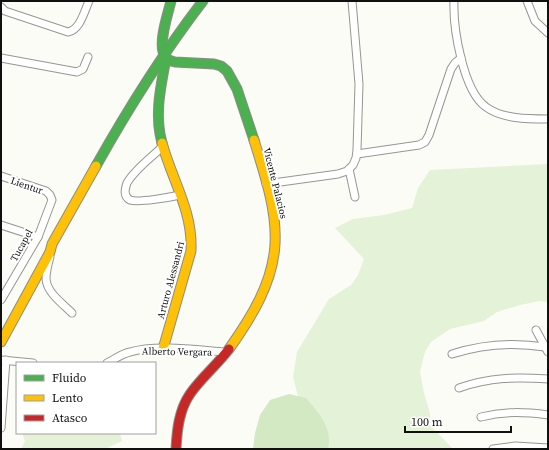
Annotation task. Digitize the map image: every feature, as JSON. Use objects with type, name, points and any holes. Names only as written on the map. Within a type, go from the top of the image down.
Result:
[{"type":"street","points":[[2,10],[71,32],[77,27],[89,1]]},
{"type":"street","points":[[165,57],[162,49],[163,38],[172,1]]},
{"type":"street","points":[[1,342],[125,113],[144,83],[165,57],[189,19],[203,1]]},
{"type":"street","points":[[266,184],[338,174],[349,169],[353,165],[357,154],[359,84],[352,1]]},
{"type":"street","points":[[454,1],[461,58],[470,86],[476,96],[485,106],[496,112],[513,116],[548,119]]},
{"type":"street","points":[[527,1],[535,21],[548,33]]},
{"type":"street","points":[[1,58],[77,72],[83,70],[88,57]]},
{"type":"street","name":"Arturo Alessandri","points":[[163,349],[192,246],[191,228],[162,147],[158,129],[158,115],[165,57]]},
{"type":"street","name":"Vicente Palacios","points":[[165,57],[174,63],[200,62],[216,64],[227,71],[239,97],[266,184],[275,227],[276,241],[273,260],[263,293],[258,303],[226,352],[187,400],[181,419],[176,449]]},
{"type":"street","points":[[357,154],[415,146],[425,142],[429,135],[451,69],[461,58]]},
{"type":"street","points":[[162,147],[130,179],[125,190],[126,196],[134,200],[180,195]]},
{"type":"street","points":[[349,169],[355,197]]},
{"type":"street","name":"Lientur","points":[[1,176],[46,191],[51,196]]},
{"type":"street","name":"Tucapel","points":[[1,300],[38,237],[51,204],[51,196]]},
{"type":"street","points":[[1,225],[38,237]]},
{"type":"street","points":[[51,248],[46,275],[48,286],[62,304],[72,313]]},
{"type":"street","points":[[1,283],[10,285]]},
{"type":"street","points":[[536,330],[547,349]]},
{"type":"street","points":[[452,354],[498,344],[522,344],[547,349]]},
{"type":"street","name":"Alberto Vergara","points":[[109,362],[128,352],[144,349],[226,352]]},
{"type":"street","points":[[1,428],[4,360],[24,362]]},
{"type":"street","points":[[459,388],[481,381],[501,378],[521,377],[548,379]]},
{"type":"street","points":[[481,417],[498,413],[518,412],[548,415]]},
{"type":"street","points":[[493,449],[515,446],[548,448]]},
{"type":"green space","points":[[548,164],[548,302],[540,301],[520,305],[497,312],[484,321],[450,329],[431,342],[425,352],[420,371],[424,393],[430,413],[430,425],[453,449],[319,449],[298,396],[293,377],[297,352],[329,299],[351,285],[358,275],[364,259],[335,228],[353,219],[384,215],[412,208],[418,188],[430,170]]},
{"type":"green space","points":[[289,394],[306,398],[316,409],[327,428],[329,441],[328,449],[253,449],[255,433],[260,415],[270,400]]},
{"type":"green space","points":[[22,434],[120,434],[122,441],[105,449],[21,449],[25,441]]},
{"type":"traffic: fast","points":[[171,1],[162,45],[165,56],[171,61],[175,62],[214,64],[221,66],[227,71],[237,89],[254,140]]},
{"type":"traffic: fast","points":[[96,166],[146,82],[203,1]]},
{"type":"traffic: fast","points":[[162,143],[158,111],[166,58]]},
{"type":"traffic: slow","points":[[229,349],[260,300],[270,272],[275,244],[272,204],[266,178],[254,140]]},
{"type":"traffic: slow","points":[[162,143],[181,196],[189,222],[191,236],[191,251],[163,349]]},
{"type":"traffic: slow","points":[[1,342],[50,252],[52,244],[96,166]]},
{"type":"traffic: jam","points":[[176,449],[179,420],[186,400],[199,382],[229,349]]}]
